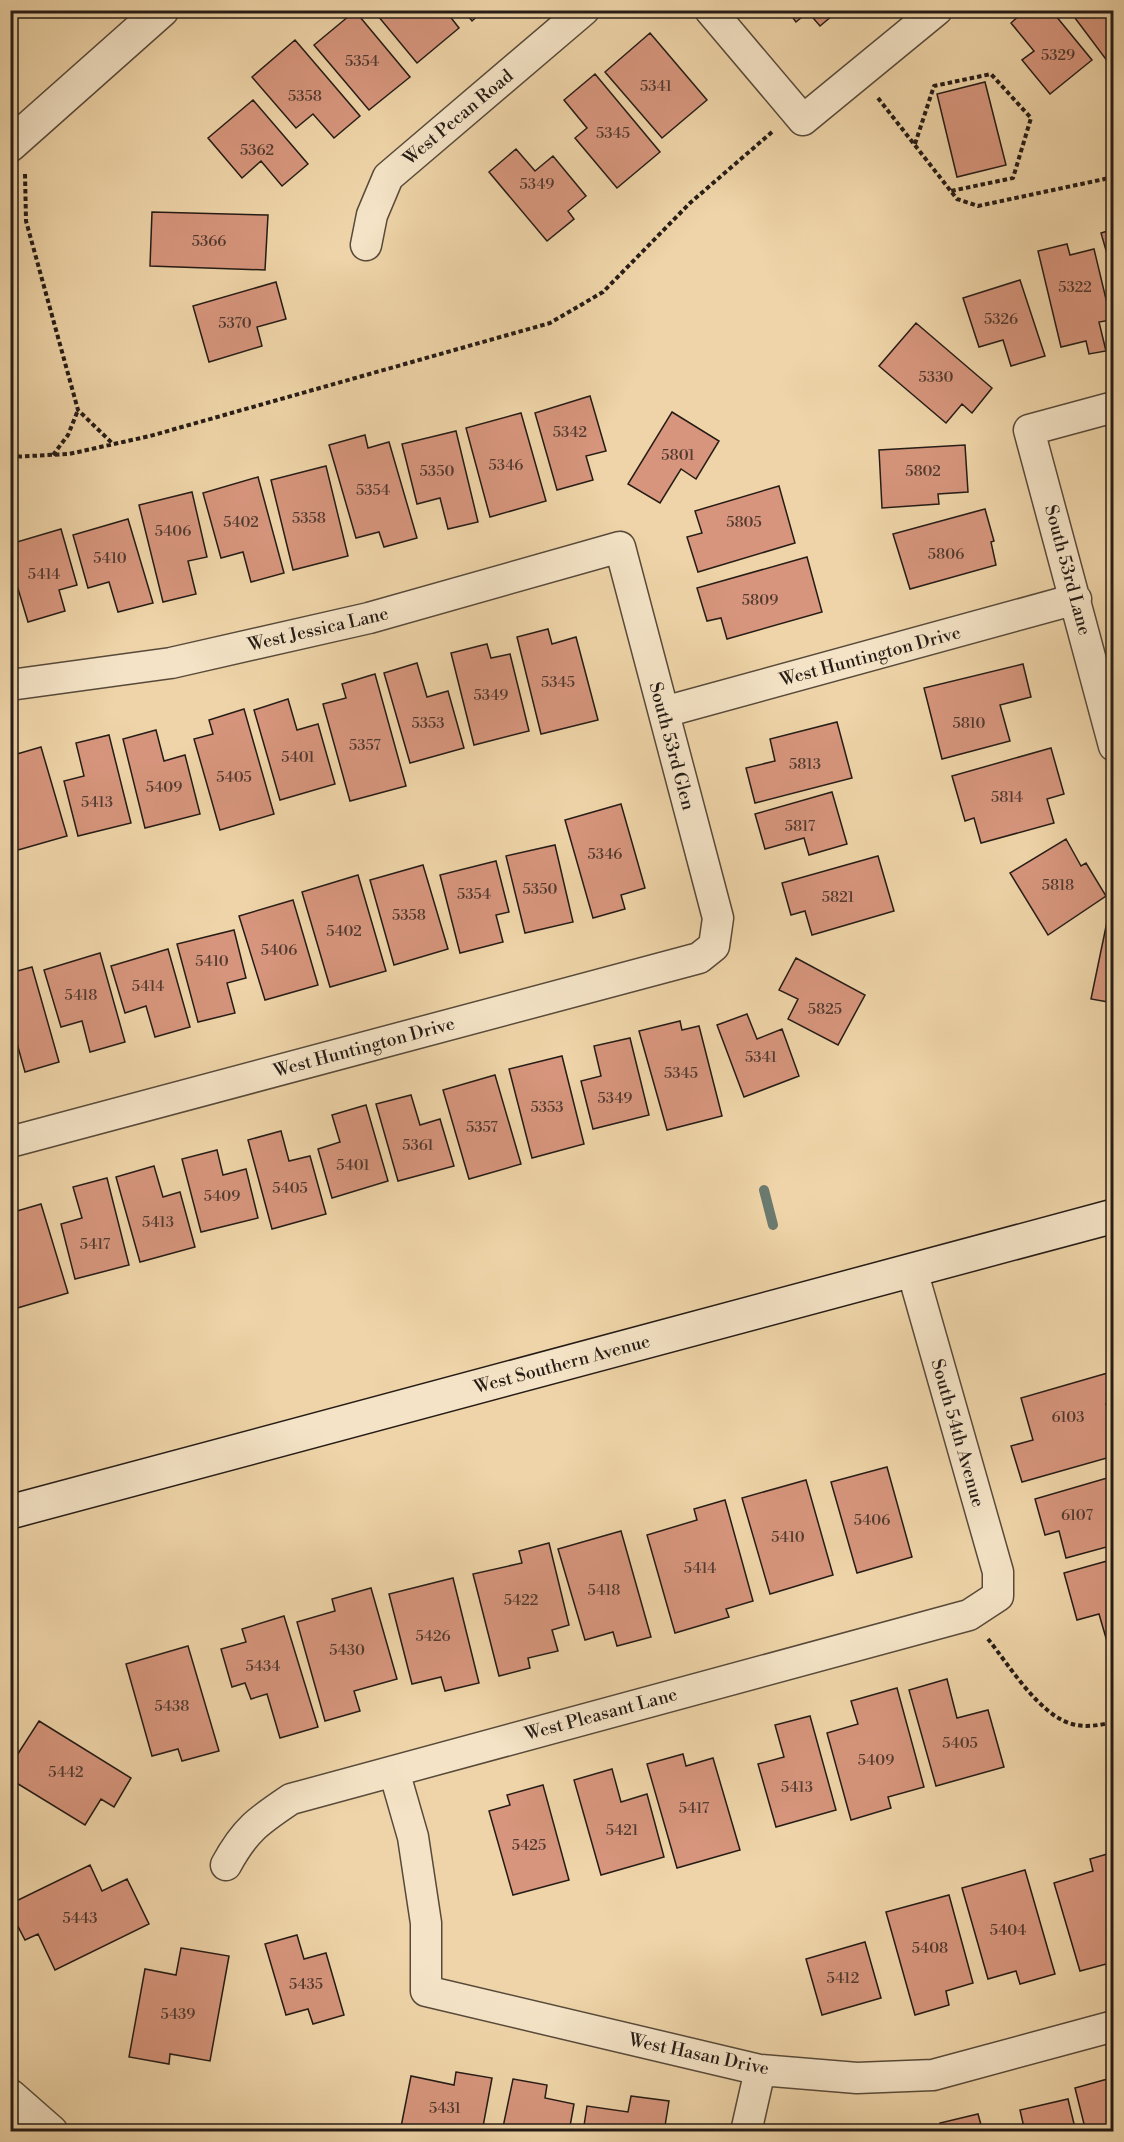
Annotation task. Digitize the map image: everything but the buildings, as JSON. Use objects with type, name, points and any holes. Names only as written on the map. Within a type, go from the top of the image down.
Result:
[{"type":"main road","points":[[14,142],[162,10]]},
{"type":"main road","name":"West Southern Avenue","points":[[10,1512],[1113,1216]]},
{"type":"main road","points":[[10,2096],[51,2132]]},
{"type":"street","name":"West Pecan Road","points":[[366,245],[372,215],[388,177],[584,10]]},
{"type":"street","points":[[710,10],[799,116],[859,74],[937,10]]},
{"type":"street","name":"South 53rd Lane","points":[[1113,407],[1029,429],[1076,599],[1113,746]]},
{"type":"street","name":"West Jessica Lane","points":[[10,685],[194,658],[369,618],[620,547]]},
{"type":"street","name":"South 53rd Glen","points":[[620,547],[718,918],[714,946]]},
{"type":"street","name":"West Huntington Drive","points":[[664,712],[1076,599]]},
{"type":"street","name":"West Huntington Drive","points":[[10,1142],[699,958],[714,946]]},
{"type":"street","name":"South 54th Avenue","points":[[912,1270],[998,1572],[998,1596]]},
{"type":"street","name":"West Pleasant Lane","points":[[226,1864],[242,1837],[261,1819],[291,1799],[969,1615],[998,1596]]},
{"type":"street","name":"West Hasan Drive","points":[[394,1771],[412,1837],[426,1923],[426,1991],[760,2070],[856,2078],[933,2075],[1113,2026]]},
{"type":"street","points":[[746,2132],[760,2070]]},
{"type":"path","points":[[859,74],[957,199],[978,206],[1113,177]]},
{"type":"path","points":[[915,144],[934,86],[990,74],[1031,118],[1013,178],[951,191]]},
{"type":"path","points":[[10,457],[69,454],[114,444],[408,365],[550,323],[603,292],[690,203],[799,116]]},
{"type":"path","points":[[14,142],[26,178],[26,221],[78,410],[114,444]]},
{"type":"path","points":[[52,455],[68,435],[78,410]]},
{"type":"path","points":[[969,1615],[1051,1714],[1072,1724],[1093,1726],[1113,1722]]},
{"type":"waterway","points":[[764,1190],[773,1225]]}]
